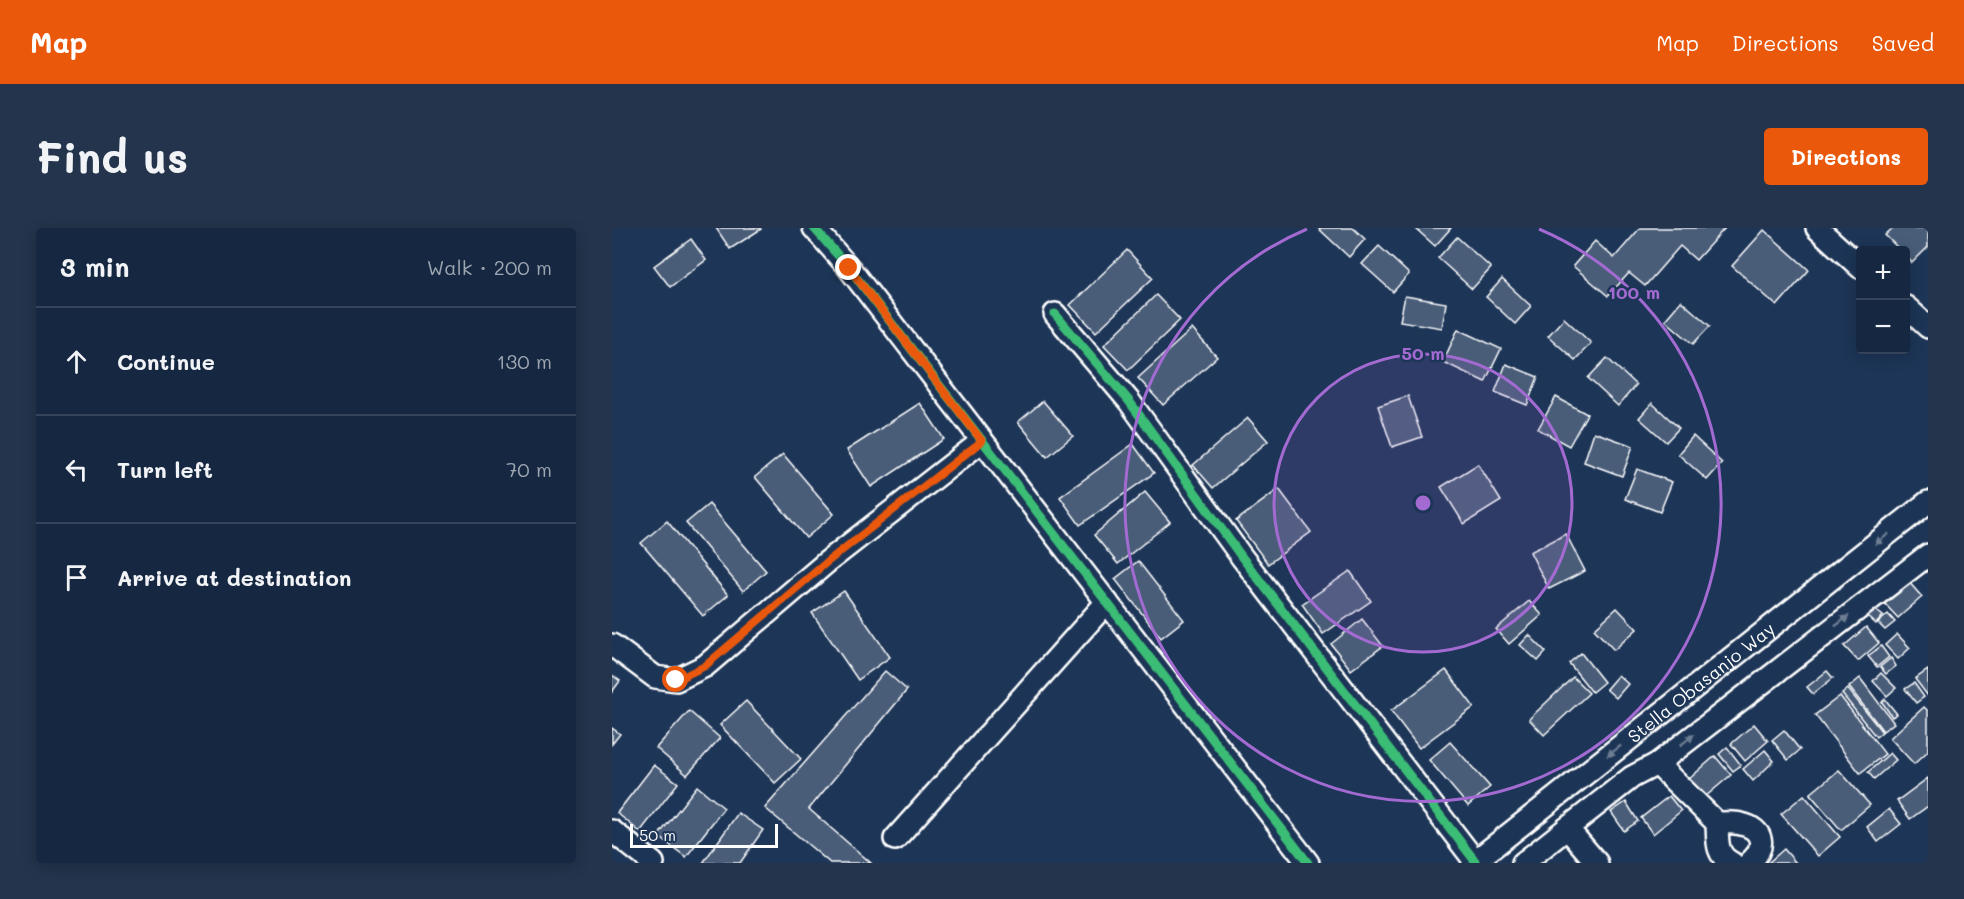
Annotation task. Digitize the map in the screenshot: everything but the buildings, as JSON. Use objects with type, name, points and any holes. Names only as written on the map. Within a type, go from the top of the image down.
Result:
[{"type":"street","points":[[814,228],[849,268],[1308,863]]},
{"type":"street","points":[[1816,228],[1856,263]]},
{"type":"street","points":[[1910,311],[1928,327]]},
{"type":"street","points":[[1055,314],[1129,401],[1241,556],[1474,862]]},
{"type":"street","points":[[612,645],[654,677],[676,680],[705,666],[827,562],[982,441]]},
{"type":"street","name":"Stella Obasanjo Way","points":[[1474,862],[1928,502]]},
{"type":"street","points":[[1523,863],[1632,777],[1657,764],[1928,555]]},
{"type":"street","points":[[895,839],[1107,602]]},
{"type":"street","points":[[1657,764],[1717,823],[1719,851],[1723,858],[1732,863]]},
{"type":"street","points":[[1717,823],[1741,824],[1754,829],[1759,834],[1760,852],[1749,863]]},
{"type":"street","points":[[1567,828],[1597,863]]},
{"type":"street","points":[[612,831],[653,863]]},
{"type":"cycle path","points":[[814,228],[849,268],[1308,863]]},
{"type":"cycle path","points":[[1055,314],[1129,401],[1241,556],[1475,861]]},
{"type":"route","points":[[676,680],[705,666],[827,562],[982,441],[849,268]]}]
